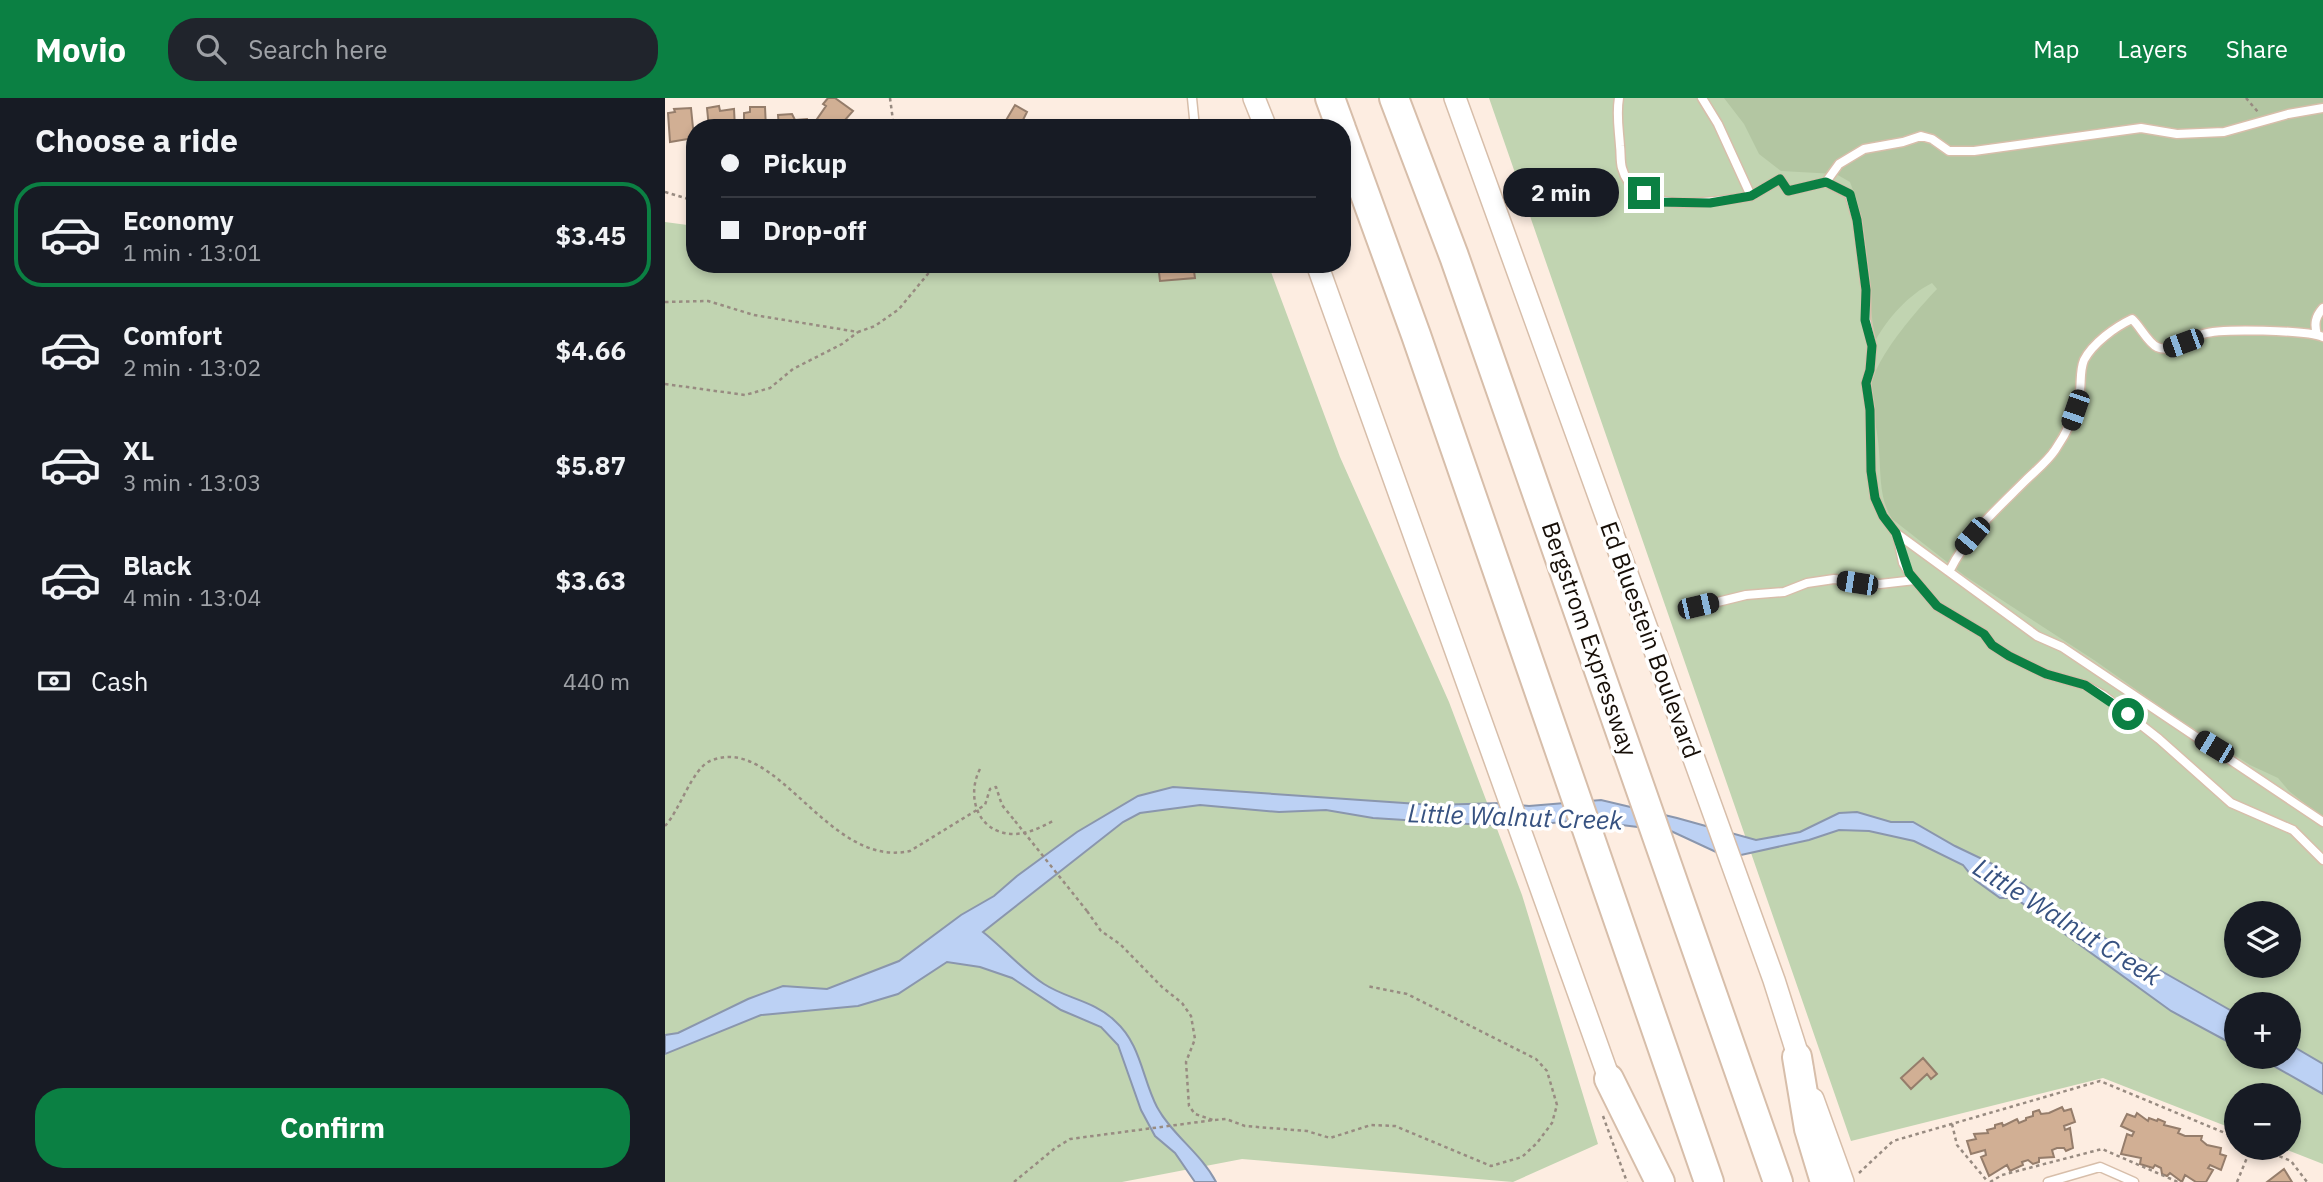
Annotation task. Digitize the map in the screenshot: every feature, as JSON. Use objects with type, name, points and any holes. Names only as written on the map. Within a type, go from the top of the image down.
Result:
[{"type":"highway","points":[[1331,98],[1338,119]]},
{"type":"highway","name":"Bergstrom Expressway","points":[[1394,98],[1454,256],[1683,904],[1778,1182]]},
{"type":"highway","points":[[1351,155],[1709,1182]]},
{"type":"highway","points":[[1797,1057],[1809,1129],[1825,1182]]},
{"type":"highway","points":[[1609,1079],[1660,1182]]},
{"type":"main road","points":[[1254,98],[1262,119]]},
{"type":"main road","name":"Ed Bluestein Boulevard","points":[[1455,98],[1645,630],[1774,980],[1797,1057],[1851,1178]]},
{"type":"main road","points":[[1320,273],[1646,1182]]},
{"type":"lane","points":[[1192,98],[1194,119]]},
{"type":"lane","points":[[1619,98],[1617,115],[1622,169],[1632,184],[1657,202],[1710,203],[1751,196],[1780,179],[1788,191],[1826,182],[1850,194],[1857,220],[1866,290],[1865,320],[1872,346],[1866,383],[1870,410],[1871,471],[1875,498],[1883,516],[1896,533],[2037,636],[2062,647],[2323,822]]},
{"type":"lane","points":[[1702,98],[1718,124],[1751,196]]},
{"type":"lane","points":[[1826,182],[1839,164],[1864,149],[1921,136],[1932,139],[1949,152],[1973,151],[2141,128],[2177,134],[2224,132],[2265,119],[2323,108]]},
{"type":"lane","points":[[2320,336],[2315,326],[2317,315],[2323,308]]},
{"type":"lane","points":[[1949,570],[1959,551],[1985,520],[2053,453],[2070,424],[2080,395],[2085,359],[2101,340],[2127,321],[2132,319],[2155,347],[2167,349],[2206,332],[2305,332],[2320,336]]},
{"type":"lane","points":[[1896,533],[1903,562],[1937,606],[1984,634],[1992,645],[2009,656],[2046,674],[2085,685],[2103,695],[2159,739],[2231,803],[2293,830],[2323,860]]},
{"type":"lane","points":[[1685,610],[1746,594],[1784,592],[1808,583],[1835,579],[1881,584],[1915,580]]},
{"type":"lane","points":[[2048,1182],[2100,1167],[2134,1182]]},
{"type":"path","points":[[890,98],[893,119]]},
{"type":"path","points":[[2246,98],[2265,119]]},
{"type":"path","points":[[665,192],[686,198]]},
{"type":"path","points":[[665,384],[745,395],[770,388],[793,369],[842,344],[858,332],[875,326],[899,309],[929,273]]},
{"type":"path","points":[[665,302],[708,301],[754,314],[858,332]]},
{"type":"path","points":[[665,826],[673,818],[697,771],[709,761],[723,758],[748,760],[771,772],[821,819],[847,839],[883,853],[910,851],[976,811],[985,804],[990,789],[996,788],[1002,805],[1101,931],[1120,944],[1161,987],[1182,1003],[1191,1016],[1195,1039],[1186,1062],[1189,1106],[1195,1114],[1214,1120]]},
{"type":"path","points":[[981,769],[974,782],[976,811],[995,829],[1011,834],[1034,831],[1055,820]]},
{"type":"path","points":[[1014,1182],[1070,1139],[1226,1119],[1245,1126],[1307,1132],[1330,1138],[1384,1123],[1491,1166],[1522,1157],[1537,1143],[1552,1123],[1557,1105],[1547,1071],[1536,1059],[1407,994],[1367,986]]},
{"type":"path","points":[[1851,1178],[1893,1141],[2100,1081],[2224,1133]]},
{"type":"path","points":[[1952,1124],[1957,1145],[1988,1182]]},
{"type":"path","points":[[2237,1182],[2246,1160]]},
{"type":"path","points":[[2289,1160],[2307,1182]]},
{"type":"path","points":[[2161,1182],[2164,1176]]},
{"type":"green space","points":[[1489,98],[2323,98],[2323,1164],[2301,1155],[2301,1083],[2224,1083],[2224,1125],[2103,1078],[1851,1141]]},
{"type":"green space","points":[[1724,98],[2323,98],[2323,818],[2289,791],[2278,778],[2250,765],[2175,717],[2094,660],[1965,576],[1892,519],[1881,486],[1872,380],[1896,338],[1937,289],[1932,283],[1915,294],[1892,316],[1875,341],[1857,201],[1850,182],[1836,174],[1781,171],[1759,154],[1744,124]]},
{"type":"green space","points":[[665,222],[686,225],[686,273],[1271,273],[1340,457],[1449,702],[1522,895],[1598,1144],[1513,1182],[1242,1159],[1122,1182],[665,1182]]},
{"type":"water","name":"Little Walnut Creek","points":[[1173,787],[1433,805],[1501,803],[1529,806],[1601,800],[1756,840],[1800,832],[1839,813],[1857,812],[1891,822],[1913,822],[1999,867],[2119,947],[2224,1007],[2224,1040],[2171,1011],[2015,898],[2000,898],[1975,880],[1963,865],[1914,841],[1869,831],[1839,830],[1809,840],[1741,855],[1716,852],[1671,831],[1580,820],[1484,825],[1373,818],[1326,810],[1279,812],[1200,805],[1140,813],[1123,822],[983,932],[1037,979],[1099,1009],[1124,1030],[1136,1051],[1152,1096],[1163,1117],[1203,1162],[1216,1182],[1195,1182],[1175,1153],[1155,1136],[1141,1110],[1118,1045],[1101,1027],[1061,1010],[1012,978],[980,967],[947,962],[898,994],[858,1006],[761,1015],[665,1054],[665,1035],[678,1033],[748,999],[783,986],[827,989],[899,961],[961,915],[994,896],[1077,832],[1138,796]]},
{"type":"water","points":[[2301,1051],[2323,1064],[2323,1094],[2279,1069],[2301,1069]]},
{"type":"building","points":[[828,98],[835,98],[853,111],[846,119],[817,119],[826,106],[823,104]]},
{"type":"building","points":[[1015,105],[1027,112],[1024,119],[1007,119]]},
{"type":"building","points":[[719,106],[720,111],[734,109],[735,119],[708,119],[707,108]]},
{"type":"building","points":[[750,107],[765,107],[766,119],[744,119],[744,113],[750,112]]},
{"type":"building","points":[[691,108],[692,119],[686,119],[686,139],[670,142],[668,113],[675,112],[674,109]]},
{"type":"building","points":[[792,114],[794,119],[778,119],[778,115]]},
{"type":"building","points":[[1159,273],[1194,273],[1195,278],[1160,281]]},
{"type":"building","points":[[1923,1058],[1937,1074],[1931,1079],[1927,1074],[1911,1089],[1901,1078]]},
{"type":"building","points":[[2062,1107],[2064,1111],[2071,1109],[2075,1122],[2064,1126],[2065,1130],[2070,1128],[2073,1148],[2066,1151],[2064,1148],[2057,1148],[2052,1150],[2054,1157],[2039,1158],[2039,1162],[2033,1164],[2028,1160],[2010,1171],[2007,1165],[1989,1176],[1981,1157],[1986,1155],[1985,1150],[1971,1154],[1967,1141],[1976,1139],[1974,1134],[1988,1133],[1987,1130],[1995,1128],[1995,1125],[2002,1123],[2003,1126],[2017,1119],[2019,1123],[2039,1110],[2041,1114],[2049,1113]]},
{"type":"building","points":[[2137,1113],[2148,1121],[2149,1118],[2158,1119],[2165,1122],[2164,1125],[2180,1129],[2178,1133],[2185,1136],[2202,1136],[2201,1140],[2207,1145],[2221,1148],[2220,1154],[2224,1155],[2225,1160],[2221,1170],[2210,1165],[2208,1168],[2213,1170],[2206,1182],[2196,1182],[2185,1175],[2182,1182],[2170,1173],[2167,1176],[2162,1174],[2161,1168],[2155,1165],[2153,1168],[2140,1164],[2141,1158],[2121,1154],[2127,1134],[2132,1136],[2134,1132],[2121,1126],[2127,1114],[2135,1117]]},
{"type":"building","points":[[2284,1169],[2292,1182],[2267,1182]]},
{"type":"route","points":[[1644,193],[1657,202],[1710,203],[1751,196],[1780,179],[1788,191],[1826,182],[1850,194],[1857,220],[1866,290],[1865,320],[1872,346],[1866,383],[1870,410],[1871,471],[1875,498],[1883,516],[1896,533],[1903,562],[1921,589],[1937,606],[1954,613],[1984,634],[1992,645],[2046,674],[2085,685],[2128,714]]}]
